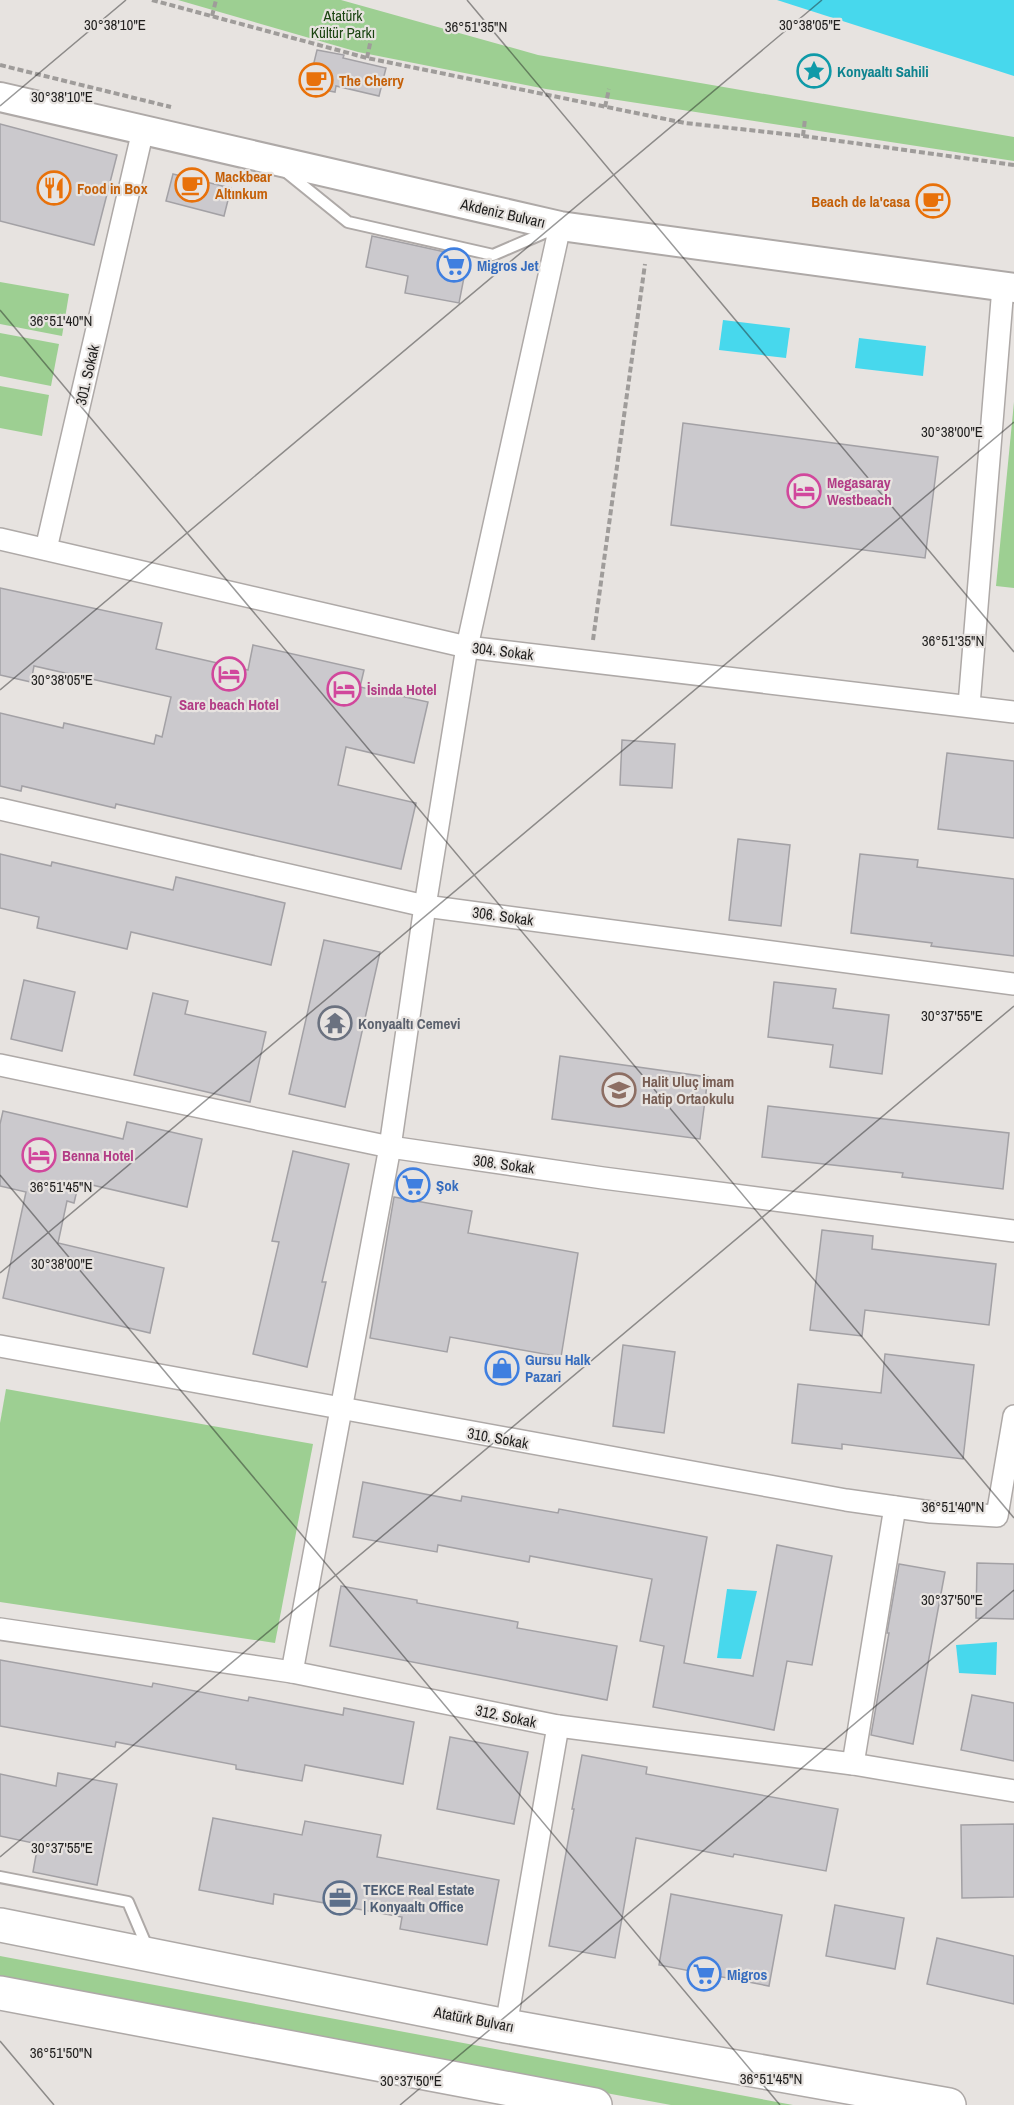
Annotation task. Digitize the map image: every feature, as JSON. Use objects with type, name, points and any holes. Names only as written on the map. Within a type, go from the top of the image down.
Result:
[{"type":"main road","name":"Akdeniz Bulvarı","points":[[0,98],[560,226],[1009,287]]},
{"type":"main road","name":"Atatürk Bulvarı","points":[[0,1925],[506,2026],[949,2105]]},
{"type":"main road","points":[[0,1993],[595,2105]]},
{"type":"street","name":"301. Sokak","points":[[46,549],[143,130]]},
{"type":"street","points":[[292,1672],[390,1147],[424,906],[467,647],[560,226]]},
{"type":"street","points":[[969,705],[1009,287]]},
{"type":"street","name":"304. Sokak","points":[[0,539],[467,647],[1014,712]]},
{"type":"street","name":"306. Sokak","points":[[0,809],[424,906],[1014,984]]},
{"type":"street","name":"308. Sokak","points":[[0,1065],[390,1147],[603,1178],[1014,1231]]},
{"type":"street","name":"310. Sokak","points":[[0,1346],[846,1500],[931,1512],[998,1516],[1014,1416]]},
{"type":"street","points":[[853,1764],[894,1507]]},
{"type":"street","name":"312. Sokak","points":[[0,1629],[292,1672],[558,1726],[853,1764],[1014,1791]]},
{"type":"street","points":[[506,2026],[558,1726]]},
{"type":"lane","points":[[273,161],[348,222],[359,225],[494,255],[560,226]]},
{"type":"lane","points":[[0,1877],[128,1902],[150,1955]]},
{"type":"path","points":[[152,0],[367,58],[685,123],[803,136],[1014,165]]},
{"type":"path","points":[[212,16],[216,0]]},
{"type":"path","points":[[367,58],[371,39]]},
{"type":"path","points":[[0,65],[173,108]]},
{"type":"path","points":[[605,106],[609,89]]},
{"type":"path","points":[[803,136],[805,119]]},
{"type":"path","points":[[590,661],[648,239]]},
{"type":"green space","name":"Atatürk Kültür Parkı","points":[[178,0],[341,0],[538,55],[1014,137],[1014,161],[546,89],[358,52]]},
{"type":"green space","points":[[0,282],[69,294],[62,336],[0,324]]},
{"type":"green space","points":[[0,333],[59,344],[51,386],[0,376]]},
{"type":"green space","points":[[0,386],[49,395],[42,436],[0,428]]},
{"type":"green space","points":[[1014,402],[1014,588],[996,586]]},
{"type":"green space","points":[[6,1389],[313,1444],[275,1643],[0,1602],[0,1423]]},
{"type":"green space","points":[[0,1956],[793,2105],[671,2105],[0,1981]]},
{"type":"water","points":[[777,0],[1014,0],[1014,76]]},
{"type":"water","points":[[723,320],[790,328],[786,358],[719,350]]},
{"type":"water","points":[[859,338],[926,346],[923,376],[855,368]]},
{"type":"water","points":[[727,1589],[757,1591],[741,1659],[717,1658]]},
{"type":"water","points":[[997,1642],[996,1675],[959,1673],[956,1645]]},
{"type":"building","points":[[317,50],[344,55],[343,58],[386,68],[379,96],[336,86],[335,92],[308,87]]},
{"type":"building","name":"Food in Box","points":[[0,124],[117,155],[94,245],[0,221]]},
{"type":"building","points":[[173,174],[231,188],[224,216],[166,201]]},
{"type":"building","points":[[372,236],[468,257],[459,303],[405,293],[408,276],[366,267]]},
{"type":"building","name":"Megasaray Westbeach","points":[[683,423],[938,457],[925,558],[671,525]]},
{"type":"building","points":[[0,588],[162,623],[156,649],[248,670],[253,645],[364,670],[360,687],[428,702],[414,763],[346,747],[338,785],[416,803],[401,869],[116,804],[115,808],[22,786],[21,791],[0,786],[0,713],[63,728],[64,723],[154,744],[156,735],[162,737],[171,697],[34,666],[31,682],[0,675]]},
{"type":"building","points":[[622,740],[675,744],[672,788],[620,785]]},
{"type":"building","points":[[947,753],[1014,761],[1014,838],[938,829]]},
{"type":"building","points":[[738,839],[790,845],[781,926],[729,920]]},
{"type":"building","points":[[0,854],[51,866],[52,862],[173,890],[176,877],[285,903],[271,965],[131,932],[127,949],[37,928],[39,917],[0,908]]},
{"type":"building","points":[[860,854],[918,860],[917,867],[1014,879],[1014,956],[851,933]]},
{"type":"building","name":"Konyaaltı Cemevi","points":[[324,940],[380,952],[345,1107],[289,1094]]},
{"type":"building","points":[[24,980],[75,992],[62,1051],[11,1039]]},
{"type":"building","points":[[774,982],[836,989],[833,1008],[889,1015],[882,1074],[830,1067],[833,1045],[768,1037]]},
{"type":"building","points":[[153,993],[188,1001],[185,1014],[266,1032],[250,1102],[134,1075]]},
{"type":"building","points":[[560,1056],[708,1077],[700,1139],[552,1119]]},
{"type":"building","points":[[768,1106],[1009,1133],[1003,1189],[902,1177],[903,1173],[762,1157]]},
{"type":"building","points":[[3,1111],[123,1139],[127,1122],[202,1139],[187,1207],[79,1182],[74,1203],[67,1201],[58,1243],[164,1268],[150,1333],[3,1298],[26,1192],[0,1186],[0,1124]]},
{"type":"building","points":[[293,1151],[349,1164],[322,1282],[326,1282],[307,1367],[253,1354],[279,1242],[272,1241]]},
{"type":"building","points":[[394,1197],[472,1211],[468,1233],[578,1253],[561,1357],[450,1337],[447,1352],[370,1338]]},
{"type":"building","points":[[822,1230],[873,1236],[872,1249],[996,1264],[989,1325],[865,1310],[862,1336],[810,1330]]},
{"type":"building","points":[[623,1345],[675,1352],[664,1433],[613,1426]]},
{"type":"building","points":[[885,1354],[974,1365],[963,1459],[842,1444],[842,1449],[792,1443],[798,1384],[881,1393]]},
{"type":"building","points":[[363,1482],[461,1501],[462,1496],[558,1513],[559,1509],[707,1537],[684,1663],[753,1676],[777,1545],[832,1556],[812,1665],[787,1661],[774,1730],[653,1707],[664,1646],[640,1641],[652,1579],[530,1556],[529,1562],[438,1545],[437,1552],[353,1537]]},
{"type":"building","points":[[977,1563],[1014,1564],[1014,1619],[976,1618]]},
{"type":"building","points":[[899,1564],[945,1572],[913,1744],[871,1735]]},
{"type":"building","points":[[341,1586],[518,1622],[517,1628],[617,1646],[607,1700],[330,1646]]},
{"type":"building","points":[[0,1660],[152,1687],[153,1683],[248,1701],[249,1697],[343,1715],[344,1708],[414,1722],[403,1784],[305,1765],[302,1781],[236,1769],[236,1765],[116,1742],[115,1747],[0,1726]]},
{"type":"building","points":[[972,1695],[1014,1703],[1014,1761],[961,1750]]},
{"type":"building","points":[[450,1737],[528,1752],[514,1824],[437,1809]]},
{"type":"building","points":[[582,1755],[647,1767],[646,1774],[838,1809],[826,1871],[734,1854],[733,1857],[636,1838],[615,1958],[549,1946]]},
{"type":"building","points":[[58,1773],[117,1784],[97,1885],[33,1872],[38,1844],[0,1836],[0,1774],[56,1786]]},
{"type":"building","points":[[213,1818],[302,1835],[305,1821],[381,1835],[377,1857],[499,1880],[487,1945],[400,1929],[402,1917],[274,1894],[273,1904],[199,1890]]},
{"type":"building","points":[[1014,1824],[1014,1897],[962,1898],[961,1825]]},
{"type":"building","points":[[671,1894],[782,1915],[769,1986],[659,1965]]},
{"type":"building","points":[[835,1905],[904,1918],[895,1969],[826,1956]]},
{"type":"building","points":[[937,1938],[1014,1956],[1014,2004],[927,1984]]},
{"type":"place","name":"Konyaaltı Sahili","points":[[814,71]]},
{"type":"place","name":"The Cherry","points":[[316,80]]},
{"type":"place","name":"Mackbear Altınkum","points":[[192,185]]},
{"type":"place","name":"Food in Box","points":[[54,188]]},
{"type":"place","name":"Beach de la'casa","points":[[933,201]]},
{"type":"place","name":"Migros Jet","points":[[454,265]]},
{"type":"place","name":"Megasaray Westbeach","points":[[804,491]]},
{"type":"place","name":"Sare beach Hotel","points":[[229,674]]},
{"type":"place","name":"İsinda Hotel","points":[[344,689]]},
{"type":"place","name":"Konyaaltı Cemevi","points":[[335,1023]]},
{"type":"place","name":"Halit Uluç İmam Hatip Ortaokulu","points":[[619,1090]]},
{"type":"place","name":"Benna Hotel","points":[[39,1155]]},
{"type":"place","name":"Şok","points":[[413,1185]]},
{"type":"place","name":"Gursu Halk Pazari","points":[[502,1368]]},
{"type":"place","name":"TEKCE Real Estate | Konyaaltı Office","points":[[340,1898]]},
{"type":"place","name":"Migros","points":[[704,1974]]}]
